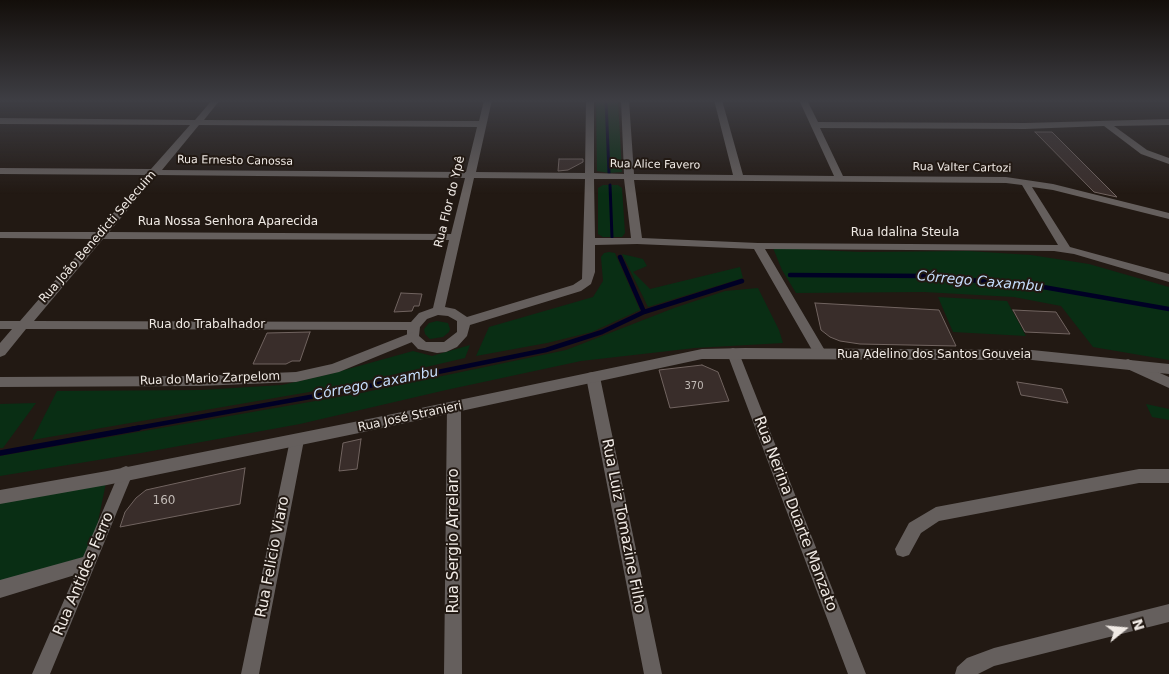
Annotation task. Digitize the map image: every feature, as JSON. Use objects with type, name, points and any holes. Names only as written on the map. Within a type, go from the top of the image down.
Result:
[{"type":"street","name":"Rua João Benedicti Selecuim","points":[[0,352],[188,131]]},
{"type":"street","name":"Rua Flor do Ypê","points":[[438,311],[481,131]]},
{"type":"street","points":[[464,322],[577,288],[587,281],[589,272],[589,131]]},
{"type":"street","points":[[626,131],[628,177],[637,241]]},
{"type":"street","points":[[726,131],[739,178]]},
{"type":"street","points":[[818,131],[840,179]]},
{"type":"street","points":[[1116,131],[1144,152],[1169,161]]},
{"type":"street","name":"Rua Ernesto Canossa","points":[[0,171],[470,176]]},
{"type":"street","name":"Rua Alice Favero","points":[[470,176],[840,179]]},
{"type":"street","name":"Rua Valter Cartozi","points":[[840,179],[1000,180],[1053,187],[1169,216]]},
{"type":"street","points":[[1025,183],[1066,249]]},
{"type":"street","name":"Rua Nossa Senhora Aparecida","points":[[0,235],[456,237]]},
{"type":"street","name":"Rua Idalina Steula","points":[[588,242],[637,241],[758,246],[1066,249],[1169,278]]},
{"type":"street","name":"Rua Adelino dos Santos Gouveia","points":[[758,246],[821,354],[1032,356],[1126,363],[1169,383]]},
{"type":"street","points":[[438,311],[457,314],[464,322],[463,333],[459,339],[446,347],[422,346],[414,332],[423,316],[438,311]]},
{"type":"street","name":"Rua do Trabalhador","points":[[0,324],[414,332]]},
{"type":"street","name":"Rua do Mario Zarpelom","points":[[0,382],[199,381],[296,377],[334,368],[414,332]]},
{"type":"street","name":"Rua Nerina Duarte Manzato","points":[[733,353],[857,674]]},
{"type":"street","name":"Rua José Stranieri","points":[[0,497],[107,478],[297,440],[702,354],[821,354]]},
{"type":"street","points":[[1126,363],[1169,369]]},
{"type":"street","name":"Rua Luiz Tomazine Filho","points":[[593,377],[653,674]]},
{"type":"street","name":"Rua Sergio Arrelaro","points":[[453,674],[454,408]]},
{"type":"street","name":"Rua Felicio Viaro","points":[[250,674],[297,440]]},
{"type":"street","name":"Rua Antides Ferro","points":[[41,674],[126,473]]},
{"type":"street","points":[[902,549],[915,528],[936,514],[1139,476],[1169,476]]},
{"type":"street","points":[[0,589],[89,563]]},
{"type":"street","points":[[964,674],[974,665],[994,656],[1169,613]]},
{"type":"green space","points":[[596,131],[620,131],[622,172],[609,173],[597,171]]},
{"type":"green space","points":[[603,185],[618,185],[622,188],[625,233],[622,237],[603,237],[598,234],[598,188]]},
{"type":"green space","points":[[773,248],[861,252],[968,251],[1031,255],[1089,264],[1169,287],[1169,360],[1093,347],[1061,306],[1014,297],[924,292],[796,293],[782,270]]},
{"type":"green space","points":[[604,253],[615,253],[640,310],[592,332],[547,343],[476,356],[489,327],[593,297],[603,281],[601,257]]},
{"type":"green space","points":[[622,254],[643,259],[647,266],[633,272],[650,289],[740,267],[743,278],[648,307]]},
{"type":"green space","points":[[758,288],[779,330],[783,343],[695,348],[581,361],[300,424],[0,476],[0,456],[361,393],[566,350],[674,308],[725,291]]},
{"type":"green space","points":[[938,297],[1007,301],[1026,336],[953,332]]},
{"type":"green space","points":[[437,321],[448,323],[449,332],[443,337],[430,339],[425,334],[424,329],[429,323]]},
{"type":"green space","points":[[470,345],[465,358],[344,386],[32,440],[57,391],[201,390],[282,385],[413,351],[432,356]]},
{"type":"green space","points":[[36,403],[3,448],[0,448],[0,404]]},
{"type":"green space","points":[[1146,404],[1169,409],[1169,420],[1152,417]]},
{"type":"green space","points":[[106,483],[91,555],[0,582],[0,503]]},
{"type":"building","points":[[1035,132],[1052,132],[1117,197],[1094,192]]},
{"type":"building","points":[[559,159],[583,159],[583,162],[568,170],[558,171]]},
{"type":"building","points":[[401,293],[422,294],[419,306],[414,306],[412,311],[394,312]]},
{"type":"building","points":[[815,303],[939,310],[956,346],[860,344],[840,341],[830,337],[821,330]]},
{"type":"building","points":[[1013,310],[1056,312],[1070,334],[1025,332]]},
{"type":"building","points":[[310,332],[300,361],[292,361],[286,364],[253,364],[267,333]]},
{"type":"building","points":[[702,365],[718,372],[729,401],[670,408],[659,370]]},
{"type":"building","points":[[1017,382],[1062,389],[1068,403],[1021,395]]},
{"type":"building","points":[[361,439],[357,469],[339,471],[343,443]]},
{"type":"building","points":[[245,468],[240,504],[120,527],[125,512],[136,498],[146,490]]},
{"type":"waterway","points":[[607,131],[609,173]]},
{"type":"waterway","points":[[610,185],[612,237]]},
{"type":"waterway","points":[[620,257],[644,312]]},
{"type":"waterway","name":"Córrego Caxambu","points":[[790,275],[928,276],[1043,287],[1169,309]]},
{"type":"waterway","name":"Córrego Caxambu","points":[[644,312],[742,281]]},
{"type":"waterway","name":"Córrego Caxambu","points":[[132,429],[349,390],[546,350],[602,332],[644,312]]},
{"type":"waterway","name":"Córrego Caxambu","points":[[0,453],[139,428]]}]
